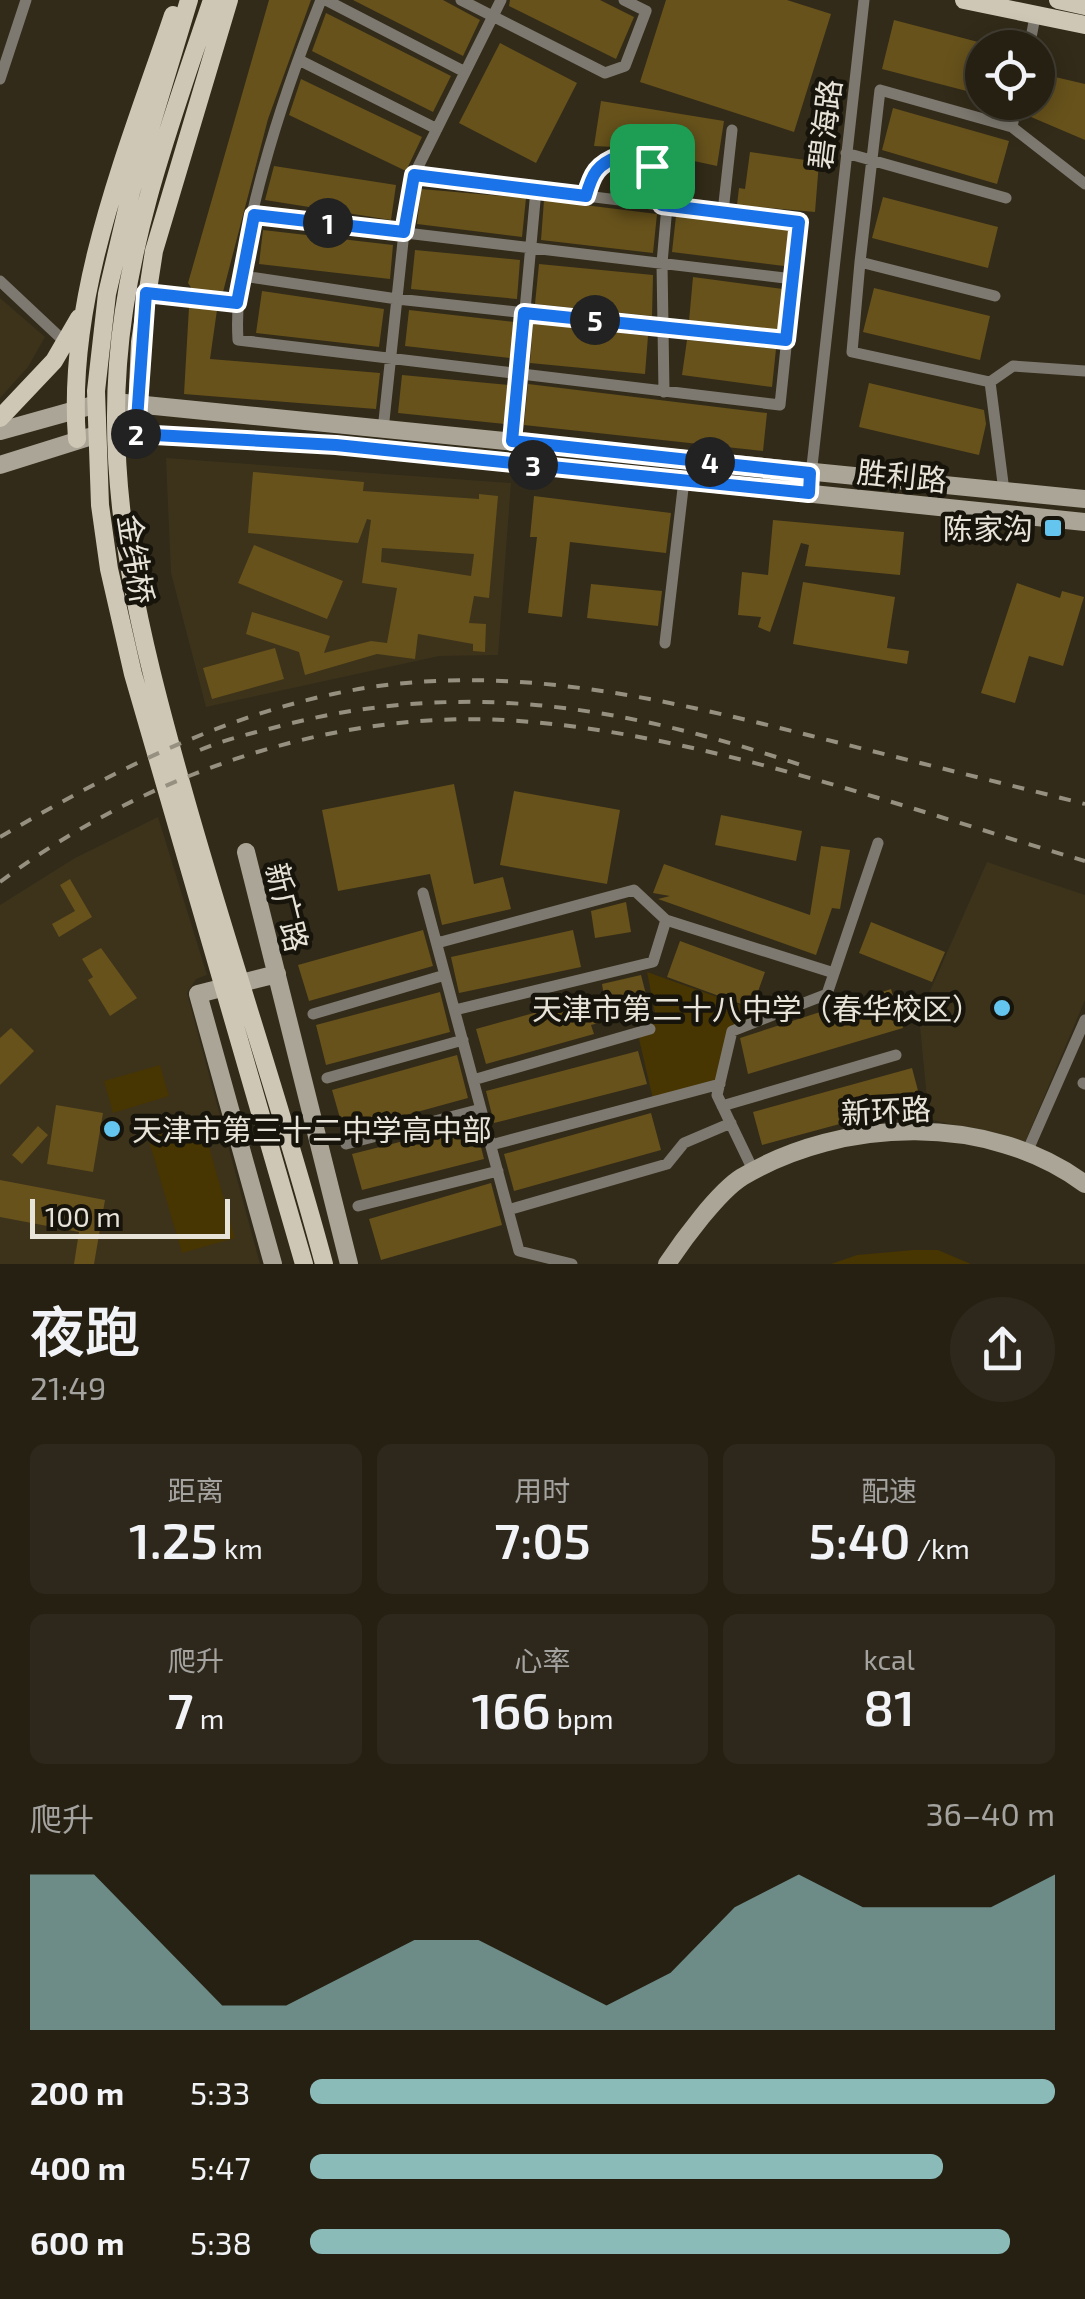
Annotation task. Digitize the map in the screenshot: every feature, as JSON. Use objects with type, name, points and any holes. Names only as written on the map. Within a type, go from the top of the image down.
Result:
[{"type":"main road","points":[[78,439],[76,379],[87,304],[126,157],[178,0]]},
{"type":"main road","points":[[163,119],[189,0]]},
{"type":"main road","points":[[163,119],[212,0]]},
{"type":"main road","points":[[136,434],[146,293],[169,197],[230,0]]},
{"type":"main road","points":[[964,0],[1085,26]]},
{"type":"main road","points":[[1058,0],[1085,6]]},
{"type":"main road","points":[[991,6],[1085,36]]},
{"type":"main road","name":"金纬桥","points":[[163,119],[123,314],[116,388],[119,505],[150,670],[235,1003]]},
{"type":"main road","points":[[0,418],[39,380],[87,304]]},
{"type":"main road","name":"胜利路","points":[[0,431],[75,408],[136,403],[1085,499]]},
{"type":"main road","name":"胜利路","points":[[0,464],[78,439],[136,434],[336,445],[1085,522]]},
{"type":"main road","name":"新广路","points":[[246,852],[350,1264]]},
{"type":"main road","name":"新广路","points":[[273,1264],[198,994],[276,974]]},
{"type":"main road","points":[[235,1003],[304,1264]]},
{"type":"main road","points":[[235,1003],[324,1264]]},
{"type":"main road","name":"新环路","points":[[667,1264],[740,1178],[828,1140],[918,1130],[1010,1144],[1085,1184]]},
{"type":"street","points":[[0,79],[26,0]]},
{"type":"street","points":[[414,175],[799,222],[780,405],[238,340],[237,303],[254,215],[299,60],[324,0],[465,72]]},
{"type":"street","points":[[461,0],[605,73],[625,66],[646,11],[624,0]]},
{"type":"street","points":[[383,430],[404,232],[414,175],[500,0]]},
{"type":"street","name":"碧海路","points":[[809,493],[864,0]]},
{"type":"street","points":[[1032,30],[1034,22]]},
{"type":"street","points":[[299,60],[437,129]]},
{"type":"street","points":[[1085,184],[1012,128],[880,90],[852,352],[990,382],[1013,366],[1085,372]]},
{"type":"street","points":[[1012,128],[1014,120]]},
{"type":"street","points":[[723,212],[732,130]]},
{"type":"street","points":[[846,153],[1006,198]]},
{"type":"street","points":[[586,196],[591,176],[603,162],[636,158],[652,166],[661,182],[664,392]]},
{"type":"street","points":[[512,441],[536,190]]},
{"type":"street","points":[[254,215],[793,279]]},
{"type":"street","points":[[860,262],[995,296]]},
{"type":"street","points":[[242,276],[397,299],[786,340]]},
{"type":"street","points":[[0,281],[66,342],[76,379]]},
{"type":"street","points":[[146,293],[237,303]]},
{"type":"street","points":[[990,382],[1004,491]]},
{"type":"street","points":[[664,644],[684,480]]},
{"type":"street","points":[[754,1172],[717,1095],[732,1031],[826,994],[878,842]]},
{"type":"street","points":[[437,943],[634,890],[666,920],[834,972]]},
{"type":"street","points":[[423,893],[518,1258],[572,1264]]},
{"type":"street","points":[[455,1010],[652,962],[666,920]]},
{"type":"street","points":[[313,1014],[445,975]]},
{"type":"street","points":[[1027,1152],[1085,1020]]},
{"type":"street","points":[[474,1080],[650,1029]]},
{"type":"street","points":[[327,1078],[463,1040]]},
{"type":"street","points":[[722,1106],[896,1055]]},
{"type":"street","points":[[490,1144],[720,1084]]},
{"type":"street","points":[[346,1144],[481,1110]]},
{"type":"street","points":[[508,1210],[667,1164],[684,1143],[730,1123]]},
{"type":"street","points":[[358,1206],[498,1171]]},
{"type":"shaded area","points":[[0,298],[45,337],[28,367],[0,398]]},
{"type":"shaded area","points":[[166,458],[511,483],[498,655],[439,656],[206,707],[171,573]]},
{"type":"shaded area","name":"天津市第三十二中学高中部","points":[[158,817],[207,975],[196,979],[187,993],[260,1264],[0,1264],[0,905],[75,858]]},
{"type":"shaded area","name":"天津市第二十八中学（春华校区）","points":[[987,862],[1085,895],[1085,1000],[1025,1142],[929,1119],[919,1016]]},
{"type":"shaded area","points":[[647,972],[757,1011],[729,1039],[718,1082],[653,1099],[639,1039],[655,1013]]},
{"type":"shaded area","points":[[160,1065],[169,1096],[113,1113],[104,1081]]},
{"type":"shaded area","points":[[202,1122],[235,1238],[182,1253],[148,1138]]},
{"type":"shaded area","points":[[938,1250],[971,1264],[831,1264],[857,1255]]},
{"type":"building","points":[[269,0],[311,0],[268,119],[223,292],[192,289],[188,283]]},
{"type":"building","points":[[353,0],[443,0],[480,20],[463,56]]},
{"type":"building","points":[[510,0],[600,0],[634,17],[616,59],[509,6]]},
{"type":"building","points":[[666,0],[787,0],[831,14],[794,132],[640,82]]},
{"type":"building","points":[[326,13],[451,76],[433,112],[312,51]]},
{"type":"building","points":[[894,20],[965,39],[965,91],[882,69]]},
{"type":"building","points":[[500,43],[577,83],[536,163],[459,123]]},
{"type":"building","points":[[1055,77],[1085,84],[1085,140],[1038,120],[1055,120]]},
{"type":"building","points":[[301,79],[422,137],[406,171],[289,115]]},
{"type":"building","points":[[601,101],[724,121],[717,166],[634,148],[594,146]]},
{"type":"building","points":[[893,108],[1009,141],[997,184],[882,150]]},
{"type":"building","points":[[750,152],[819,162],[815,212],[737,205],[739,188],[745,189]]},
{"type":"building","points":[[274,166],[396,185],[391,220],[265,200]]},
{"type":"building","points":[[421,189],[526,198],[522,237],[417,224]]},
{"type":"building","points":[[883,197],[998,227],[988,268],[872,238]]},
{"type":"building","points":[[544,200],[657,214],[653,253],[541,240]]},
{"type":"building","points":[[676,216],[789,230],[784,266],[672,252]]},
{"type":"building","points":[[263,230],[393,245],[390,279],[259,264]]},
{"type":"building","points":[[415,250],[520,260],[517,299],[411,289]]},
{"type":"building","points":[[539,264],[653,275],[652,316],[535,304]]},
{"type":"building","points":[[693,277],[783,289],[778,331],[689,321]]},
{"type":"building","points":[[874,288],[990,316],[980,360],[863,332]]},
{"type":"building","points":[[262,291],[384,309],[379,347],[256,333]]},
{"type":"building","points":[[189,307],[217,310],[210,359],[380,373],[376,409],[184,394]]},
{"type":"building","points":[[409,310],[514,322],[511,358],[405,346]]},
{"type":"building","points":[[533,323],[648,336],[645,374],[530,363]]},
{"type":"building","points":[[687,340],[776,349],[772,387],[682,375]]},
{"type":"building","points":[[402,375],[509,385],[505,424],[398,413]]},
{"type":"building","points":[[869,383],[984,410],[986,424],[979,455],[859,427]]},
{"type":"building","points":[[528,384],[767,413],[763,451],[524,425]]},
{"type":"building","points":[[253,472],[364,482],[363,491],[479,499],[479,494],[498,496],[489,598],[474,596],[469,623],[486,624],[485,652],[473,651],[473,644],[418,634],[415,659],[377,654],[305,675],[299,652],[246,634],[252,612],[330,636],[324,653],[371,641],[387,643],[397,588],[362,583],[371,520],[367,519],[358,543],[248,533]],"holes":[[[382,548],[474,554],[471,576],[381,562]]]},
{"type":"building","points":[[534,496],[671,513],[666,553],[570,542],[562,617],[528,613],[537,537],[530,537]]},
{"type":"building","points":[[773,520],[904,532],[900,575],[805,566],[809,545],[801,543],[770,632],[758,627],[761,617],[738,615],[742,572],[768,575]]},
{"type":"building","points":[[254,545],[343,581],[327,619],[238,583]]},
{"type":"building","points":[[803,582],[895,597],[887,648],[909,651],[907,664],[793,644]]},
{"type":"building","points":[[1017,583],[1060,598],[1062,591],[1084,597],[1063,666],[1029,656],[1015,703],[981,693]]},
{"type":"building","points":[[591,584],[662,591],[658,626],[587,618]]},
{"type":"building","points":[[275,648],[284,679],[212,699],[203,668]]},
{"type":"building","points":[[454,784],[474,884],[503,877],[511,909],[442,925],[430,874],[338,891],[322,810]]},
{"type":"building","points":[[514,791],[620,810],[607,884],[500,865]]},
{"type":"building","points":[[721,815],[802,831],[796,861],[715,845]]},
{"type":"building","points":[[821,846],[850,850],[840,909],[832,908],[816,955],[658,899],[670,896],[653,893],[664,864],[810,915]]},
{"type":"building","points":[[70,879],[92,917],[59,937],[52,924],[75,911],[60,885]]},
{"type":"building","points":[[626,902],[631,932],[595,938],[591,911]]},
{"type":"building","points":[[871,922],[945,952],[932,982],[859,953]]},
{"type":"building","points":[[423,930],[433,966],[309,1001],[298,965]]},
{"type":"building","points":[[573,930],[581,967],[459,993],[451,957]]},
{"type":"building","points":[[680,941],[765,972],[752,1008],[667,977]]},
{"type":"building","points":[[101,948],[137,998],[110,1016],[88,980],[93,977],[82,959]]},
{"type":"building","points":[[641,975],[650,1010],[591,1025],[594,1034],[486,1064],[476,1029],[588,998],[590,1005],[605,1002],[602,984]]},
{"type":"building","points":[[891,989],[903,1028],[748,1074],[740,1038]]},
{"type":"building","points":[[440,992],[450,1032],[326,1065],[316,1025]]},
{"type":"building","points":[[11,1028],[34,1051],[0,1085],[0,1038]]},
{"type":"building","points":[[638,1051],[647,1084],[494,1123],[486,1091]]},
{"type":"building","points":[[457,1055],[468,1098],[344,1132],[332,1090]]},
{"type":"building","points":[[912,1068],[921,1102],[762,1145],[753,1112]]},
{"type":"building","points":[[56,1105],[103,1113],[93,1172],[47,1164]]},
{"type":"building","points":[[651,1113],[661,1150],[514,1191],[504,1154]]},
{"type":"building","points":[[475,1123],[484,1159],[362,1190],[352,1154]]},
{"type":"building","points":[[38,1126],[48,1135],[22,1164],[12,1155]]},
{"type":"building","points":[[0,1180],[105,1200],[94,1264],[74,1264],[79,1232],[0,1217]]},
{"type":"building","points":[[491,1183],[502,1225],[381,1260],[369,1219]]},
{"type":"railway","points":[[0,837],[120,771],[245,719],[333,694],[454,680],[575,687],[635,696],[1085,804]]},
{"type":"railway","points":[[200,750],[288,724],[356,710],[488,702],[616,716],[745,747],[810,768]]},
{"type":"railway","points":[[0,882],[116,809],[245,756],[313,737],[381,725],[450,719],[589,729],[732,757],[1085,861]]},
{"type":"place","name":"陈家沟","points":[[1053,528]]},
{"type":"place","name":"天津市第二十八中学（春华校区）","points":[[1002,1008]]},
{"type":"place","name":"天津市第三十二中学高中部","points":[[112,1129]]},
{"type":"route","points":[[620,156],[652,166],[661,182],[662,205],[799,222],[786,340],[524,313],[512,441],[810,473],[809,493],[336,445],[136,434],[146,293],[237,303],[254,215],[404,232],[409,185],[414,175],[586,196],[591,176],[603,162],[620,156]]}]
